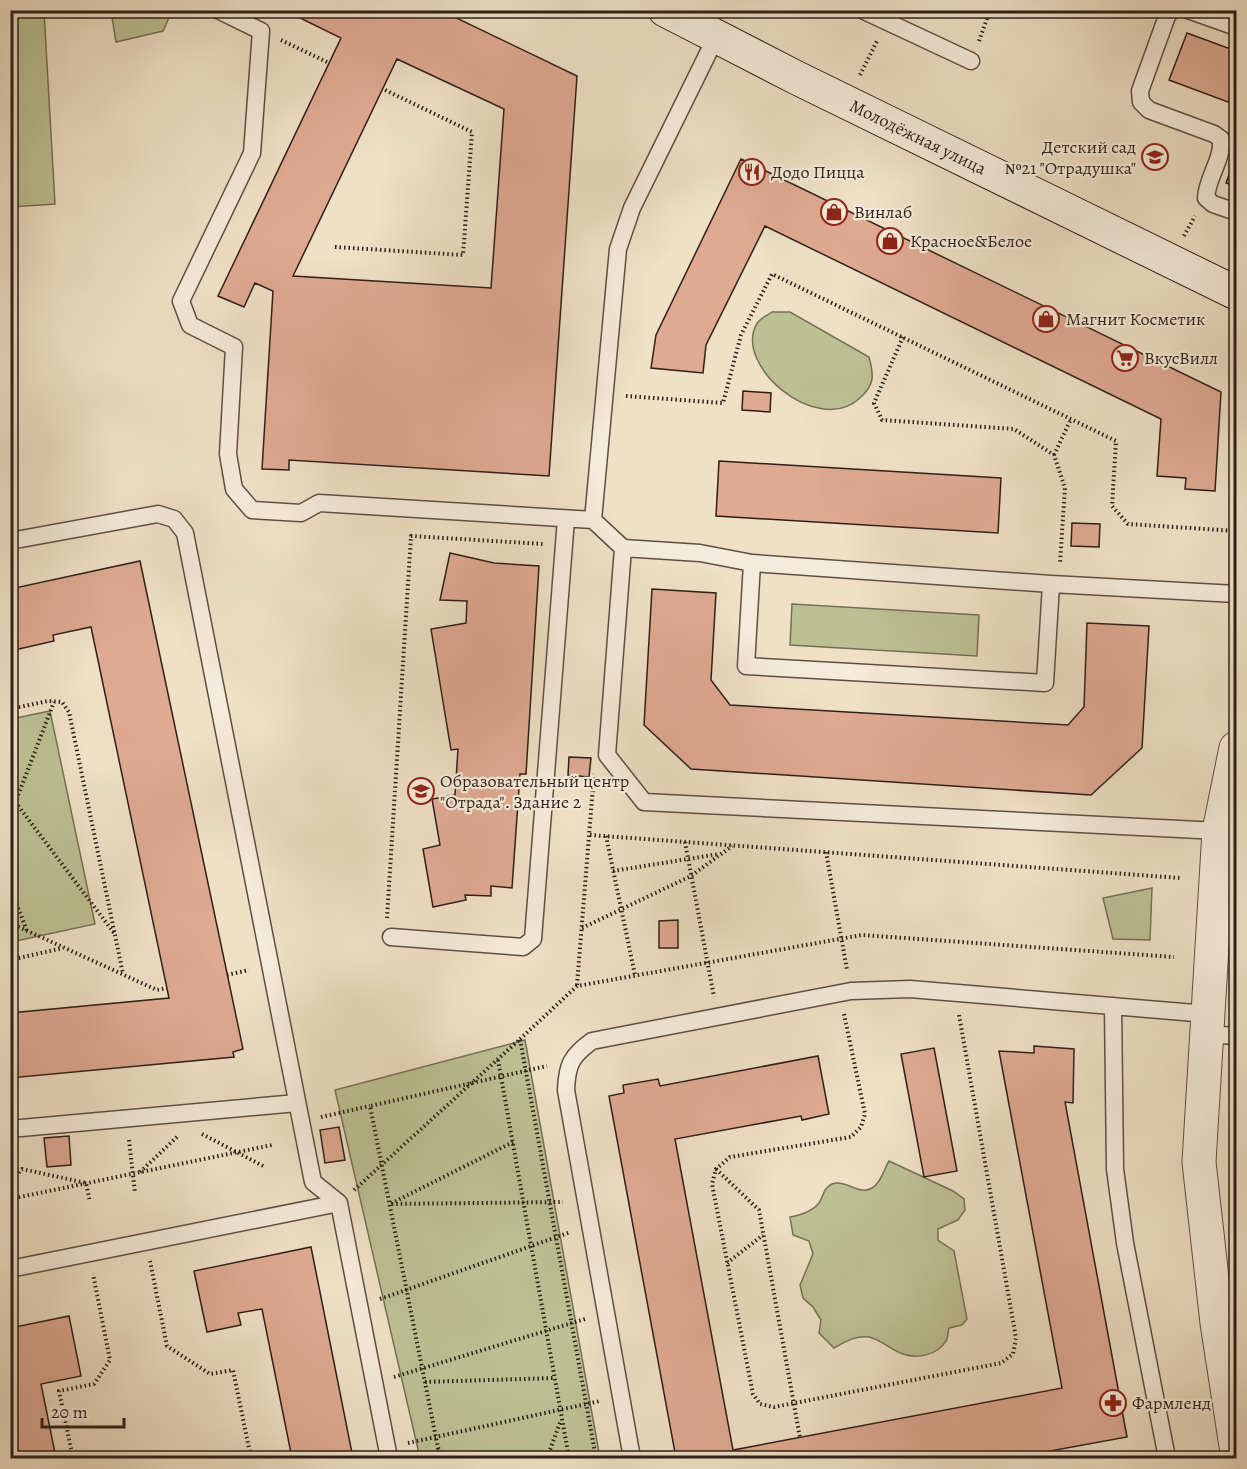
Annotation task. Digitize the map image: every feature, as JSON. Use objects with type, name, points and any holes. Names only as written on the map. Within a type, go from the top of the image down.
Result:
[{"type":"street","name":"Молодёжная улица","points":[[665,10],[1236,293]]},
{"type":"street","points":[[1236,748],[1225,835],[1217,1028],[1199,1162],[1217,1323],[1236,1446]]},
{"type":"lane","points":[[218,10],[261,31],[252,153],[181,301],[190,325],[234,346],[228,454],[234,489],[252,510],[301,513],[319,503],[593,520],[623,548],[700,553],[752,563],[1236,594]]},
{"type":"lane","points":[[862,10],[971,61]]},
{"type":"lane","points":[[1172,10],[1167,16],[1140,91],[1141,102],[1149,110],[1214,134],[1221,139],[1221,148],[1206,189],[1206,198],[1213,204],[1236,212]]},
{"type":"lane","points":[[1188,10],[1236,27]]},
{"type":"lane","points":[[593,520],[618,249],[632,208],[716,37]]},
{"type":"lane","points":[[10,541],[159,514],[174,519],[185,533],[313,1182],[339,1203],[388,1453]]},
{"type":"lane","points":[[390,937],[523,947],[533,939],[566,519]]},
{"type":"lane","points":[[623,548],[607,755],[645,802],[1225,835]]},
{"type":"lane","points":[[752,563],[746,666],[1045,683],[1055,584]]},
{"type":"lane","points":[[632,1458],[566,1090],[567,1069],[578,1052],[591,1041],[845,992],[910,989],[1113,1006],[1217,1028]]},
{"type":"lane","points":[[1113,1006],[1115,1169],[1125,1243],[1167,1458]]},
{"type":"lane","points":[[10,1130],[297,1103]]},
{"type":"lane","points":[[10,1269],[339,1203]]},
{"type":"path","points":[[971,61],[990,10]]},
{"type":"path","points":[[856,84],[886,22]]},
{"type":"path","points":[[261,31],[329,63]]},
{"type":"path","points":[[335,247],[463,255],[472,132],[383,89]]},
{"type":"path","points":[[1179,244],[1206,198]]},
{"type":"path","points":[[604,395],[723,403],[741,335],[772,274],[1116,441],[1112,506],[1128,524],[1236,531]]},
{"type":"path","points":[[903,338],[874,403],[882,420],[1014,429],[1054,456],[1065,488],[1055,584]]},
{"type":"path","points":[[1054,456],[1071,419]]},
{"type":"path","points":[[390,937],[386,924],[411,536],[540,544]]},
{"type":"path","points":[[10,709],[48,701],[62,702],[69,712],[123,974]]},
{"type":"path","points":[[10,816],[54,702]]},
{"type":"path","points":[[577,986],[595,766]]},
{"type":"path","points":[[10,795],[115,934]]},
{"type":"path","points":[[590,835],[1180,878]]},
{"type":"path","points":[[606,836],[635,975]]},
{"type":"path","points":[[685,842],[718,1017]]},
{"type":"path","points":[[582,928],[691,876],[732,845]]},
{"type":"path","points":[[826,852],[842,939],[845,992],[865,1114],[861,1127],[851,1137],[730,1157],[716,1169],[712,1184],[753,1394],[760,1404],[774,1407],[1001,1363],[1013,1354],[1016,1338],[955,993]]},
{"type":"path","points":[[613,871],[721,854]]},
{"type":"path","points":[[10,887],[27,931]]},
{"type":"path","points":[[10,923],[157,990],[167,988]]},
{"type":"path","points":[[339,1203],[577,986],[862,935],[1173,957]]},
{"type":"path","points":[[10,960],[65,948]]},
{"type":"path","points":[[520,1039],[596,1458]]},
{"type":"path","points":[[498,1060],[569,1458]]},
{"type":"path","points":[[301,1122],[525,1070],[546,1066],[567,1069]]},
{"type":"path","points":[[370,1106],[440,1458]]},
{"type":"path","points":[[128,1118],[135,1193]]},
{"type":"path","points":[[197,1132],[266,1167]]},
{"type":"path","points":[[140,1173],[179,1135]]},
{"type":"path","points":[[390,1204],[513,1142]]},
{"type":"path","points":[[10,1199],[272,1145]]},
{"type":"path","points":[[10,1183],[22,1169],[86,1183]]},
{"type":"path","points":[[716,1169],[759,1210],[800,1438]]},
{"type":"path","points":[[86,1183],[90,1202]]},
{"type":"path","points":[[390,1204],[586,1202]]},
{"type":"path","points":[[359,1306],[590,1226]]},
{"type":"path","points":[[727,1263],[764,1235]]},
{"type":"path","points":[[147,1242],[167,1346],[210,1374],[233,1370],[251,1458]]},
{"type":"path","points":[[72,1458],[59,1391],[94,1384],[110,1360],[89,1253]]},
{"type":"path","points":[[374,1383],[606,1312]]},
{"type":"path","points":[[425,1382],[554,1378]]},
{"type":"path","points":[[388,1453],[435,1437],[621,1396]]},
{"type":"path","points":[[547,1458],[562,1418]]},
{"type":"path","points":[[438,1447],[447,1458]]},
{"type":"green space","points":[[11,10],[44,11],[55,204],[11,207]]},
{"type":"green space","points":[[111,10],[172,11],[163,31],[116,42]]},
{"type":"green space","points":[[772,312],[790,312],[869,357],[872,379],[865,393],[842,408],[822,409],[801,402],[782,390],[767,375],[756,357],[753,339],[758,322]]},
{"type":"green space","points":[[792,604],[979,615],[977,656],[790,645]]},
{"type":"green space","points":[[50,711],[95,924],[11,942],[11,719]]},
{"type":"green space","points":[[1152,888],[1150,940],[1113,939],[1103,898]]},
{"type":"green space","points":[[525,1040],[600,1458],[420,1458],[335,1090]]},
{"type":"green space","points":[[889,1161],[953,1191],[964,1199],[965,1210],[958,1220],[938,1229],[938,1240],[954,1251],[967,1319],[962,1325],[949,1328],[947,1340],[938,1350],[927,1355],[903,1354],[869,1337],[855,1338],[834,1348],[819,1333],[821,1320],[813,1307],[803,1298],[800,1285],[813,1254],[809,1241],[793,1235],[790,1217],[813,1209],[832,1184],[842,1184],[862,1190],[872,1188],[880,1179]]},
{"type":"building","points":[[284,10],[440,10],[577,76],[549,476],[289,460],[289,470],[262,469],[273,291],[255,283],[244,307],[218,296],[341,38]],"holes":[[[397,59],[504,109],[491,288],[293,276]]]},
{"type":"building","points":[[1187,33],[1236,51],[1236,105],[1169,80]]},
{"type":"building","points":[[1236,156],[1236,186],[1226,183]]},
{"type":"building","points":[[741,159],[1221,392],[1215,491],[1185,489],[1186,478],[1157,476],[1161,419],[765,226],[706,345],[703,373],[651,368],[656,335]]},
{"type":"building","points":[[743,391],[771,393],[770,412],[742,410]]},
{"type":"building","points":[[719,461],[1001,478],[998,533],[716,516]]},
{"type":"building","points":[[1072,523],[1100,524],[1099,547],[1071,546]]},
{"type":"building","points":[[450,553],[494,563],[539,566],[526,774],[520,774],[512,888],[491,886],[491,896],[465,895],[466,900],[433,907],[423,849],[440,845],[432,799],[455,795],[458,749],[451,750],[431,629],[466,623],[467,601],[440,600]]},
{"type":"building","points":[[140,561],[243,1049],[233,1052],[234,1057],[10,1078],[10,1013],[169,998],[91,627],[53,635],[54,641],[10,651],[10,589]]},
{"type":"building","points":[[652,589],[716,593],[711,680],[730,705],[1068,725],[1084,707],[1087,623],[1149,626],[1142,748],[1091,795],[691,769],[644,725]]},
{"type":"building","points":[[569,757],[591,758],[589,777],[568,775]]},
{"type":"building","points":[[678,920],[678,948],[659,948],[659,921]]},
{"type":"building","points":[[1034,1046],[1074,1049],[1073,1103],[1065,1102],[1127,1437],[1012,1458],[676,1458],[609,1096],[624,1093],[623,1085],[658,1079],[660,1086],[818,1056],[829,1114],[802,1120],[801,1116],[675,1139],[733,1450],[1062,1388],[999,1051],[1034,1053]]},
{"type":"building","points":[[934,1048],[957,1171],[924,1177],[901,1054]]},
{"type":"building","points":[[339,1127],[345,1160],[325,1163],[320,1130]]},
{"type":"building","points":[[69,1136],[71,1165],[47,1167],[44,1138]]},
{"type":"building","points":[[311,1247],[353,1458],[292,1458],[262,1309],[238,1313],[241,1325],[207,1332],[194,1271]]},
{"type":"building","points":[[69,1316],[81,1376],[41,1384],[56,1458],[10,1458],[10,1328]]},
{"type":"place","name":"Детский сад №21 \"Отрадушка\"","points":[[1155,157]]},
{"type":"place","name":"Додо Пицца","points":[[752,172]]},
{"type":"place","name":"Винлаб","points":[[834,212]]},
{"type":"place","name":"Красное&Белое","points":[[890,241]]},
{"type":"place","name":"Магнит Косметик","points":[[1046,319]]},
{"type":"place","name":"ВкусВилл","points":[[1125,358]]},
{"type":"place","name":"Образовательный центр \"Отрада\". Здание 2","points":[[421,791]]},
{"type":"place","name":"Фармленд","points":[[1113,1403]]}]
